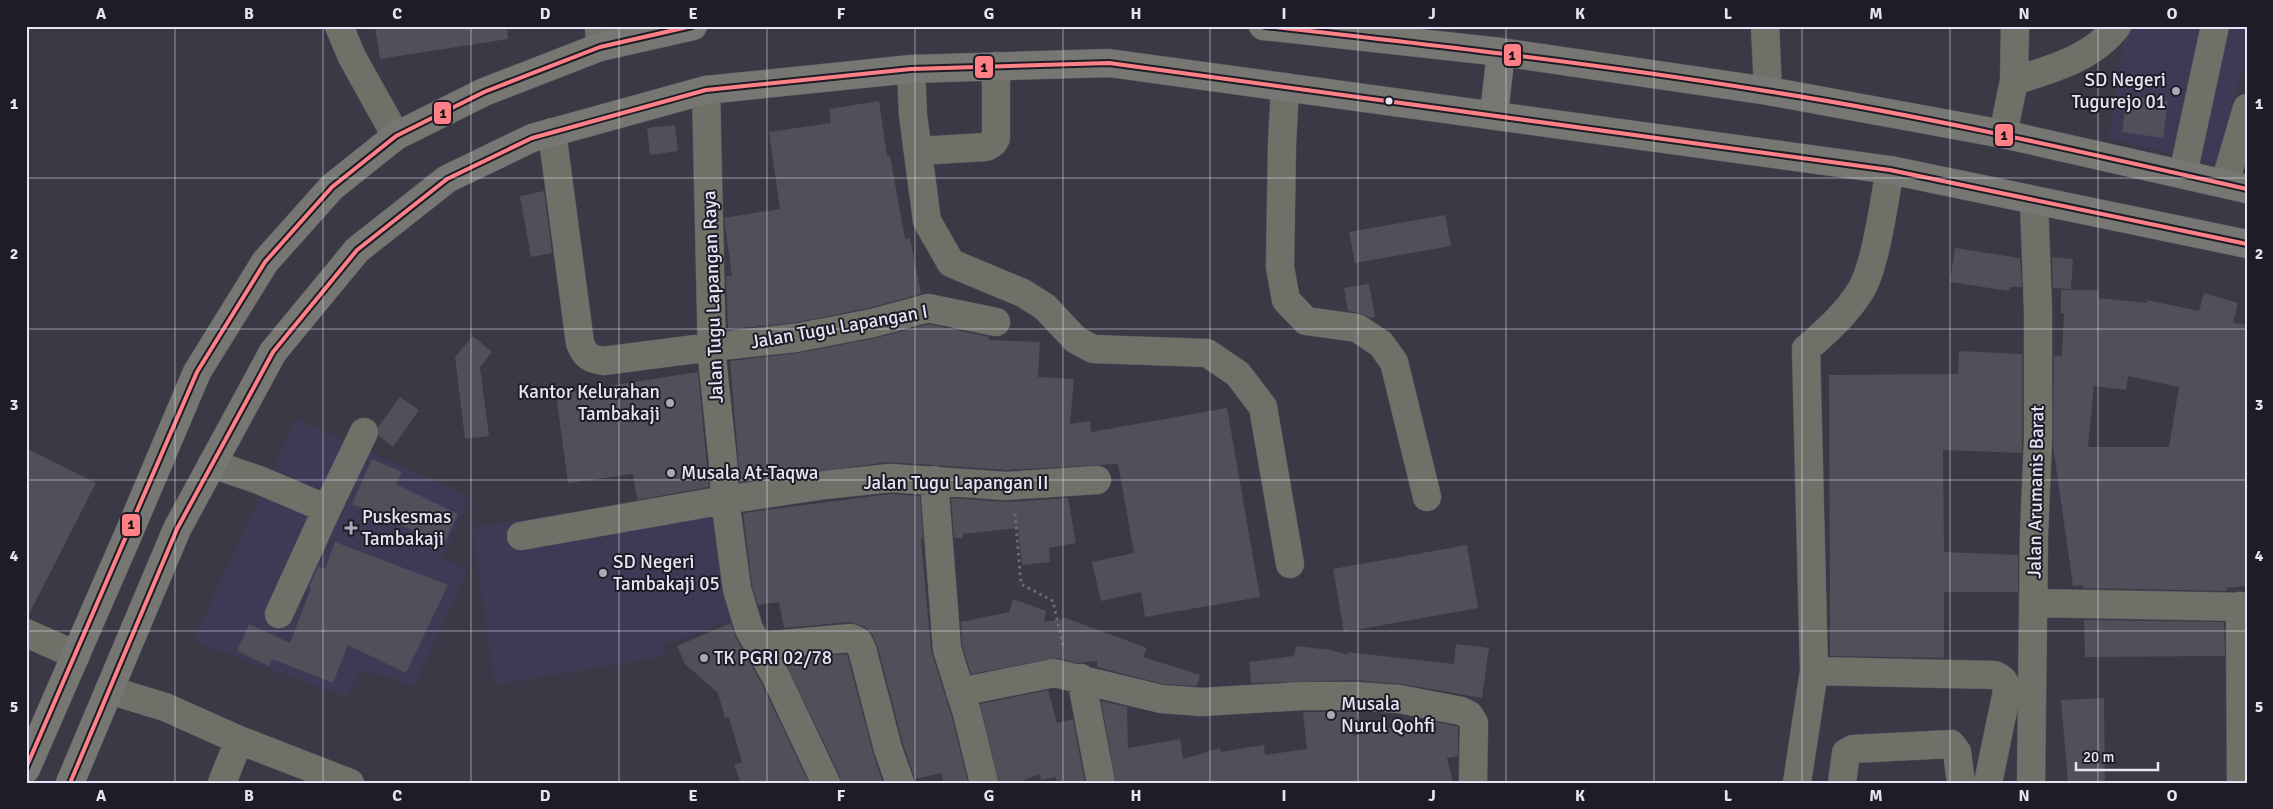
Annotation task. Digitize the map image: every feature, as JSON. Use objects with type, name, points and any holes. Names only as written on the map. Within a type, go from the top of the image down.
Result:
[{"type":"highway","points":[[26,768],[197,372],[265,262],[332,187],[396,136],[600,37],[693,26]]},
{"type":"highway","points":[[1263,26],[1501,52],[1768,92],[2003,134],[2236,186]]},
{"type":"highway","points":[[1494,114],[1501,52]]},
{"type":"highway","points":[[70,783],[177,529],[212,464],[273,352],[357,250],[447,179],[532,138],[706,90],[912,93],[996,66],[1109,64],[1494,114],[1890,170],[2247,244]]},
{"type":"street","points":[[339,26],[352,57],[396,136]]},
{"type":"street","points":[[1765,26],[1768,92]]},
{"type":"street","points":[[2003,134],[2014,81],[2015,26]]},
{"type":"street","points":[[2014,81],[2074,61],[2105,39],[2117,26]]},
{"type":"street","points":[[2183,174],[2215,26]]},
{"type":"street","points":[[918,151],[986,147],[992,144],[996,138],[996,66]]},
{"type":"street","points":[[1286,87],[1282,144],[1280,267],[1286,300],[1306,320],[1357,328],[1380,344],[1394,362],[1427,497]]},
{"type":"street","name":"Jalan Tugu Lapangan Raya","points":[[706,90],[711,346],[725,500],[737,589],[749,629],[776,677],[826,783]]},
{"type":"street","points":[[912,93],[927,221],[951,263],[1024,293],[1045,307],[1076,340],[1093,349],[1207,353],[1238,374],[1263,407],[1290,564]]},
{"type":"street","points":[[2236,186],[2247,108]]},
{"type":"street","name":"Jalan Tugu Lapangan I","points":[[552,132],[566,252],[580,343],[583,352],[590,359],[603,361],[711,346],[795,338],[873,323],[928,308],[996,322]]},
{"type":"street","points":[[1797,783],[1814,672],[1806,349],[1846,312],[1862,288],[1872,261],[1890,170]]},
{"type":"street","name":"Jalan Arumanis Barat","points":[[2031,783],[2038,440],[2038,310],[2034,201]]},
{"type":"street","points":[[279,614],[364,432]]},
{"type":"street","points":[[212,464],[259,480],[327,509]]},
{"type":"street","name":"Jalan Tugu Lapangan II","points":[[521,536],[725,500],[825,485],[890,478],[1012,486],[1098,480]]},
{"type":"street","points":[[934,480],[947,649],[984,783]]},
{"type":"street","points":[[2034,603],[2243,607],[2241,783]]},
{"type":"street","points":[[26,633],[76,655]]},
{"type":"street","points":[[759,646],[851,638],[858,641],[862,649],[888,749],[900,783]]},
{"type":"street","points":[[1814,672],[1995,675],[2002,678],[2006,684],[2007,691],[1988,783]]},
{"type":"street","points":[[960,692],[1054,673],[1161,699],[1194,702],[1355,696],[1399,700],[1461,711],[1469,715],[1474,723],[1473,783]]},
{"type":"street","points":[[1075,677],[1101,783]]},
{"type":"street","points":[[109,690],[165,707],[319,778],[350,783]]},
{"type":"street","points":[[222,783],[239,740]]},
{"type":"street","points":[[1842,783],[1846,753],[1853,749],[1950,744],[1957,752],[1961,783]]},
{"type":"path","points":[[1012,486],[1021,584],[1053,601],[1075,677]]},
{"type":"shaded area","name":"SD Negeri Tugurejo 01","points":[[2126,26],[2247,26],[2247,45],[2220,164],[2109,138]]},
{"type":"shaded area","name":"Puskesmas Tambakaji","points":[[296,418],[470,498],[442,558],[468,570],[414,686],[362,669],[347,697],[193,641]]},
{"type":"shaded area","name":"SD Negeri Tambakaji 05","points":[[714,492],[734,619],[664,645],[666,656],[495,685],[472,527]]},
{"type":"building","points":[[375,26],[507,26],[508,39],[380,59]]},
{"type":"building","points":[[2127,96],[2168,101],[2163,138],[2122,132]]},
{"type":"building","points":[[879,101],[887,156],[890,156],[905,239],[910,238],[921,294],[869,308],[793,323],[728,329],[726,276],[732,276],[724,218],[780,209],[769,132],[831,123],[829,109]]},
{"type":"building","points":[[675,125],[678,151],[650,155],[647,128]]},
{"type":"building","points":[[544,191],[552,253],[531,257],[520,196]]},
{"type":"building","points":[[1445,215],[1451,246],[1355,263],[1349,232]]},
{"type":"building","points":[[1955,248],[2020,258],[2022,287],[2010,287],[2009,291],[1950,282]]},
{"type":"building","points":[[2052,257],[2073,259],[2071,289],[2053,288]]},
{"type":"building","points":[[1369,284],[1375,317],[1370,318],[1360,313],[1348,311],[1344,288]]},
{"type":"building","points":[[2061,290],[2098,290],[2099,298],[2147,303],[2147,300],[2199,311],[2204,293],[2238,303],[2233,323],[2247,325],[2247,586],[2226,588],[2227,591],[2083,588],[2083,585],[2073,586],[2053,446],[2054,356],[2062,356],[2064,313],[2061,313]],"holes":[[[2128,376],[2179,387],[2169,447],[2088,447],[2094,386],[2126,390]]]},
{"type":"building","points":[[929,324],[989,337],[989,340],[1040,342],[1038,377],[1074,379],[1070,424],[1090,421],[1091,432],[1227,408],[1260,597],[1145,617],[1141,592],[1101,601],[1092,562],[1134,553],[1118,464],[1006,470],[888,462],[740,482],[730,361],[798,353],[876,338]]},
{"type":"building","points":[[473,336],[492,352],[480,367],[489,436],[465,439],[455,357]]},
{"type":"building","points":[[1959,351],[2022,354],[2022,453],[1943,450],[1944,552],[2018,555],[2018,592],[1944,592],[1944,658],[1830,656],[1829,375],[1958,374]]},
{"type":"building","points":[[698,372],[709,487],[637,500],[633,474],[568,483],[556,394]]},
{"type":"building","points":[[400,397],[419,410],[393,447],[379,436],[378,427]]},
{"type":"building","points":[[26,448],[96,483],[27,618],[26,618]]},
{"type":"building","points":[[372,459],[402,472],[396,484],[458,514],[444,544],[352,504]]},
{"type":"building","points":[[890,494],[920,496],[923,539],[921,539],[931,650],[952,717],[968,783],[943,783],[942,773],[915,779],[903,744],[877,645],[872,634],[865,627],[850,622],[784,628],[779,602],[758,605],[752,586],[743,513]]},
{"type":"building","points":[[951,498],[1007,502],[1068,498],[1076,543],[1049,548],[1050,562],[1022,565],[1018,528],[963,534],[963,538],[954,538]]},
{"type":"building","points":[[335,542],[448,585],[406,673],[348,645],[333,683],[272,659],[269,666],[237,651],[249,624],[290,643],[318,566],[325,569]]},
{"type":"building","points":[[1467,545],[1478,608],[1344,632],[1333,569]]},
{"type":"building","points":[[1013,599],[1046,611],[1044,622],[1066,618],[1147,648],[1143,657],[1200,675],[1197,686],[1163,684],[1097,667],[1097,661],[1078,663],[1057,658],[971,674],[962,646],[961,622],[1009,612]]},
{"type":"building","points":[[2084,620],[2224,622],[2225,656],[2085,657]]},
{"type":"building","points":[[731,623],[735,636],[762,684],[809,783],[741,783],[734,765],[742,762],[729,717],[725,718],[718,693],[685,664],[677,646]]},
{"type":"building","points":[[1456,644],[1489,648],[1482,698],[1402,684],[1356,680],[1251,683],[1249,662],[1294,656],[1296,646],[1331,650],[1348,655],[1347,652],[1454,664]]},
{"type":"building","points":[[847,654],[873,753],[883,783],[841,783],[840,776],[784,660]]},
{"type":"building","points":[[1048,690],[1057,723],[1073,719],[1085,783],[1057,783],[1056,777],[1041,780],[1040,774],[1016,783],[999,783],[980,704]]},
{"type":"building","points":[[2104,698],[2105,783],[2068,783],[2061,700]]},
{"type":"building","points":[[1101,701],[1127,707],[1128,748],[1180,739],[1183,759],[1220,748],[1221,752],[1264,745],[1265,755],[1307,749],[1303,712],[1359,712],[1353,736],[1395,727],[1396,734],[1437,730],[1435,722],[1456,726],[1458,727],[1458,756],[1447,758],[1453,783],[1116,783]]},
{"type":"transit line","name":"1","points":[[26,768],[197,372],[265,262],[332,187],[396,136],[484,92],[600,47],[692,26]]},
{"type":"transit line","name":"1","points":[[1265,26],[1579,64],[1704,81],[1827,101],[2007,136],[2247,189]]},
{"type":"transit line","name":"1","points":[[70,783],[177,529],[273,352],[357,250],[447,179],[532,138],[706,90],[911,69],[1109,63],[1890,170],[2247,244]]},
{"type":"place","name":"SD Negeri Tugurejo 01","points":[[2176,91]]},
{"type":"place","name":"Kantor Kelurahan Tambakaji","points":[[670,403]]},
{"type":"place","name":"Musala At-Taqwa","points":[[671,473]]},
{"type":"place","name":"Puskesmas Tambakaji","points":[[351,528]]},
{"type":"place","name":"SD Negeri Tambakaji 05","points":[[603,573]]},
{"type":"place","name":"TK PGRI 02/78","points":[[704,658]]},
{"type":"place","name":"Musala Nurul Qohfi","points":[[1331,715]]}]
